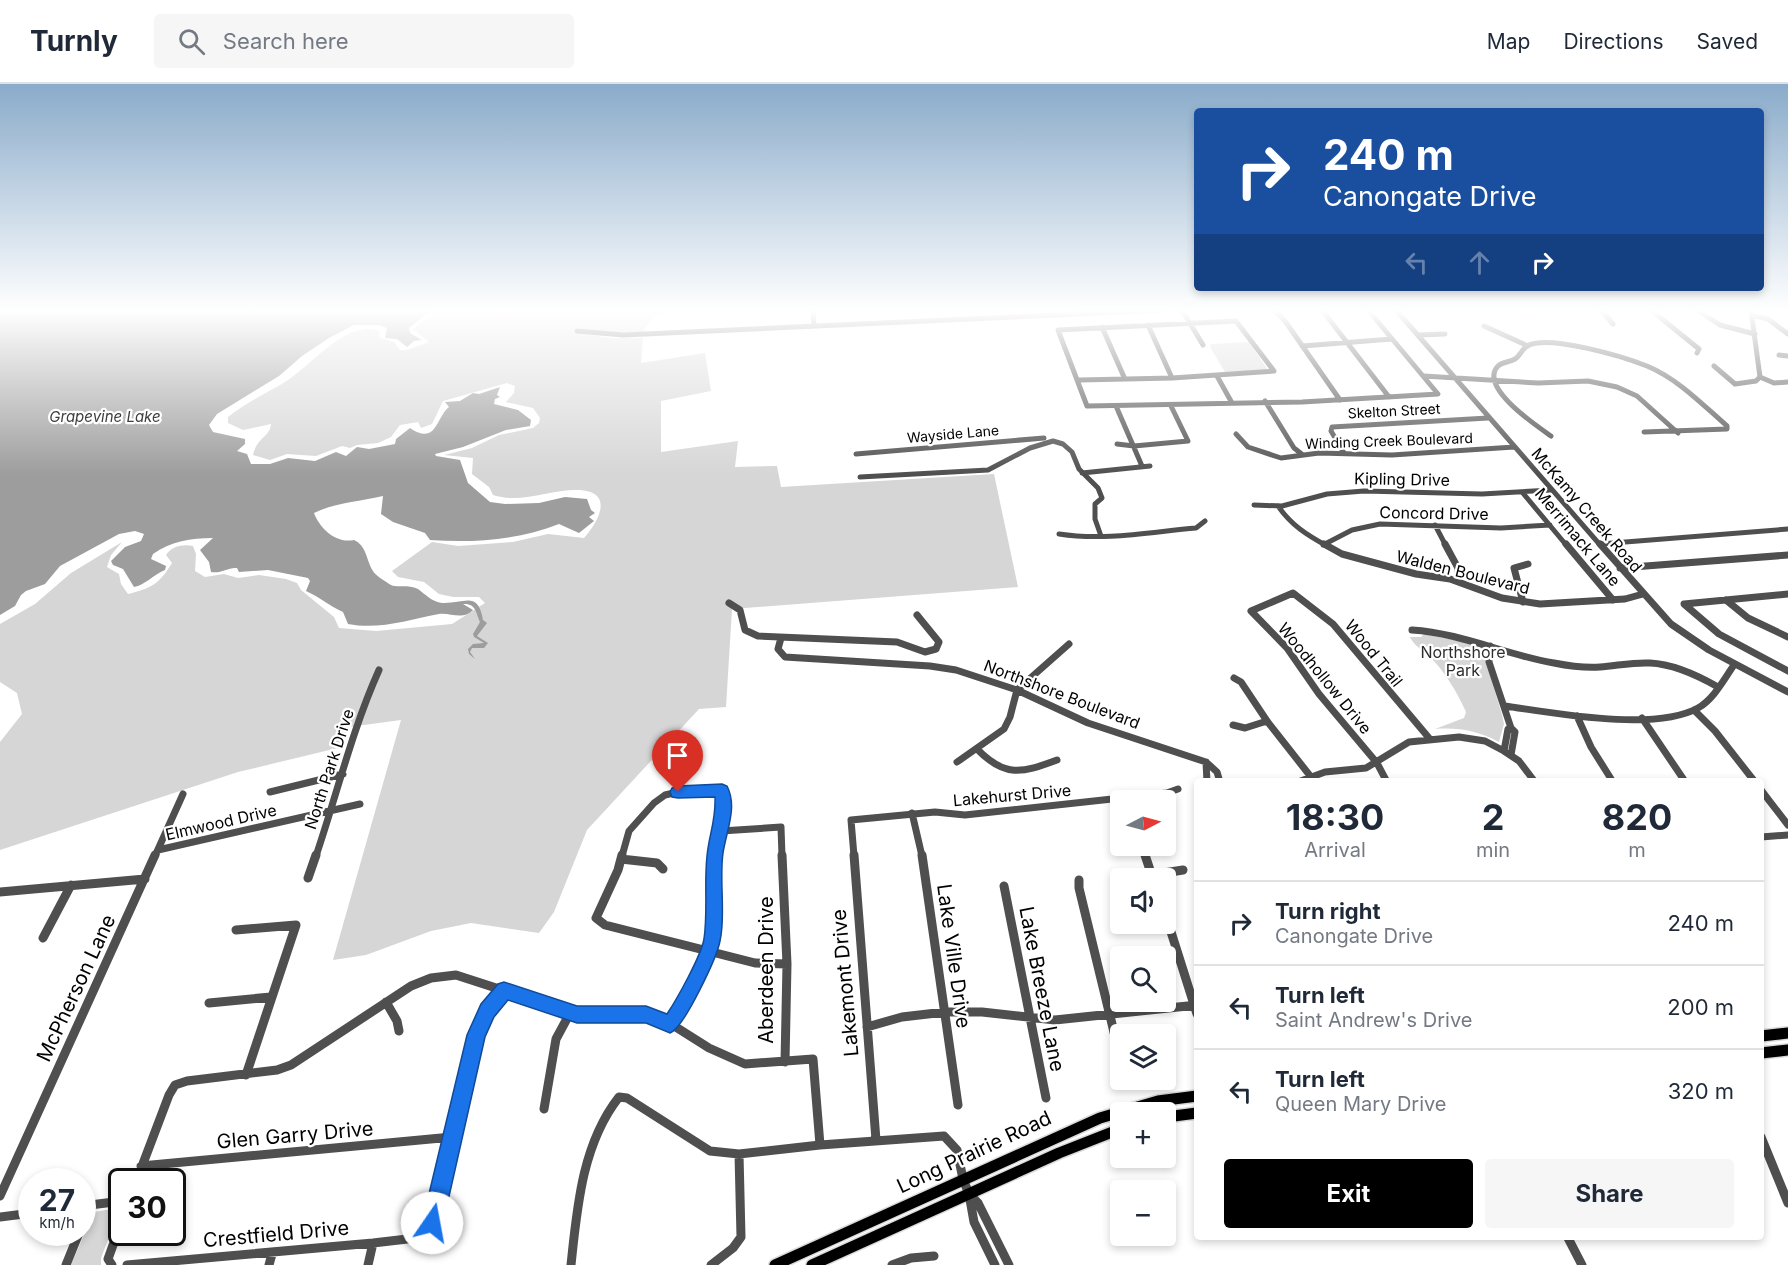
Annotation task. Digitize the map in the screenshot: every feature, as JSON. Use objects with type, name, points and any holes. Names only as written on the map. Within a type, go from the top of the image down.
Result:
[{"type":"main road","points":[[1764,1036],[1788,1033]]},
{"type":"main road","points":[[1764,1053],[1788,1050]]},
{"type":"main road","name":"Long Prairie Road","points":[[775,1265],[1100,1118],[1158,1101],[1194,1096]]},
{"type":"main road","points":[[1176,1116],[1194,1113]]},
{"type":"main road","name":"Long Prairie Road","points":[[812,1265],[1110,1132]]},
{"type":"street","points":[[1072,365],[1087,406],[1171,406],[1438,394],[1415,365]]},
{"type":"street","points":[[1119,365],[1124,377]]},
{"type":"street","points":[[1166,365],[1172,378]]},
{"type":"street","points":[[1078,380],[1124,377],[1172,378],[1274,372],[1270,365]]},
{"type":"street","points":[[1315,365],[1340,400]]},
{"type":"street","points":[[1365,365],[1389,397]]},
{"type":"street","name":"McKamy Creek Road","points":[[1444,365],[1649,600],[1685,634],[1734,665],[1788,692]]},
{"type":"street","points":[[1501,365],[1495,371],[1497,391],[1551,436]]},
{"type":"street","points":[[1643,365],[1674,380],[1727,426],[1727,429],[1678,433],[1644,432]]},
{"type":"street","points":[[1759,365],[1761,377]]},
{"type":"street","points":[[1714,366],[1735,384],[1756,381],[1761,377]]},
{"type":"street","points":[[1424,376],[1452,374],[1538,383],[1588,381],[1617,387],[1645,402],[1678,433]]},
{"type":"street","points":[[1217,376],[1232,403]]},
{"type":"street","points":[[1761,377],[1774,383],[1788,382]]},
{"type":"street","points":[[1265,401],[1294,448],[1303,455]]},
{"type":"street","points":[[1116,406],[1142,466]]},
{"type":"street","points":[[1117,444],[1134,446],[1188,441],[1171,406]]},
{"type":"street","name":"Skelton Street","points":[[1344,453],[1331,431],[1332,427],[1488,418]]},
{"type":"street","name":"Winding Creek Boulevard","points":[[1236,434],[1248,447],[1285,458],[1344,453],[1392,455],[1514,447]]},
{"type":"street","name":"Wayside Lane","points":[[856,454],[1053,438]]},
{"type":"street","points":[[860,477],[988,470],[1002,465],[1037,444],[1060,443],[1071,451],[1082,473],[1092,480],[1100,492],[1102,498],[1095,504],[1095,519],[1101,536]]},
{"type":"street","points":[[1082,473],[1150,465]]},
{"type":"street","name":"Kipling Drive","points":[[1254,505],[1278,506],[1328,494],[1364,490],[1482,494],[1552,490]]},
{"type":"street","name":"Merrimack Lane","points":[[1522,492],[1613,600]]},
{"type":"street","name":"Walden Boulevard","points":[[1278,506],[1292,525],[1342,554],[1459,582],[1478,591],[1540,604],[1625,599],[1649,600]]},
{"type":"street","points":[[1059,534],[1101,536],[1196,528],[1205,521]]},
{"type":"street","name":"Concord Drive","points":[[1323,545],[1339,535],[1361,527],[1380,524],[1501,528],[1550,525]]},
{"type":"street","points":[[1435,525],[1458,568],[1459,582]]},
{"type":"street","points":[[1600,544],[1788,529]]},
{"type":"street","points":[[1620,568],[1788,555]]},
{"type":"street","points":[[1395,568],[1397,560]]},
{"type":"street","points":[[1523,602],[1514,568],[1528,564]]},
{"type":"street","name":"Woodhollow Drive","points":[[1293,593],[1251,611],[1287,648],[1319,694],[1377,763],[1385,778]]},
{"type":"street","name":"Wood Trail","points":[[1293,593],[1312,605],[1348,640],[1429,738]]},
{"type":"street","name":"Walden Boulevard","points":[[1625,599],[1643,594]]},
{"type":"street","points":[[1788,594],[1684,604],[1719,634],[1788,671]]},
{"type":"street","points":[[1726,600],[1748,618],[1788,637]]},
{"type":"street","points":[[729,603],[740,610],[743,627],[748,633],[781,638],[897,642],[925,652],[936,649],[939,642],[918,615]]},
{"type":"street","points":[[1412,630],[1445,632],[1522,657],[1585,668],[1615,668],[1641,663],[1662,664],[1690,672],[1718,687]]},
{"type":"street","name":"Northshore Boulevard","points":[[781,638],[778,649],[785,657],[943,668],[1017,690],[1088,723],[1206,762]]},
{"type":"street","points":[[957,762],[1004,729],[1010,717],[1017,690],[1068,644]]},
{"type":"street","points":[[1490,646],[1489,662],[1515,736],[1508,753]]},
{"type":"street","points":[[1504,706],[1577,716],[1642,718],[1675,716],[1701,707],[1734,665]]},
{"type":"street","name":"North Park Drive","points":[[308,878],[343,774],[361,710],[379,670]]},
{"type":"street","points":[[1234,678],[1240,682],[1311,777],[1325,772],[1366,768],[1409,742],[1429,738],[1468,737],[1485,741],[1508,753],[1519,761],[1532,778]]},
{"type":"street","points":[[1695,710],[1715,731],[1752,778]]},
{"type":"street","points":[[1577,716],[1591,747],[1610,778]]},
{"type":"street","points":[[1642,718],[1683,778]]},
{"type":"street","points":[[1233,725],[1245,728],[1267,721]]},
{"type":"street","points":[[977,749],[994,767],[1017,773],[1057,760]]},
{"type":"street","points":[[1206,762],[1207,778]]},
{"type":"street","points":[[1206,762],[1217,772],[1219,778]]},
{"type":"street","points":[[270,792],[343,774]]},
{"type":"street","points":[[670,1024],[683,1004],[708,951],[712,941],[715,854],[721,831],[722,790],[678,792],[662,798],[629,831],[621,860],[596,918],[605,925],[708,951],[755,963],[787,964]]},
{"type":"street","name":"McPherson Lane","points":[[0,1196],[183,794]]},
{"type":"street","points":[[1764,794],[1788,825]]},
{"type":"street","name":"Lakehurst Drive","points":[[849,824],[850,820],[858,817],[934,812],[965,814],[1110,801]]},
{"type":"street","name":"Elmwood Drive","points":[[158,850],[360,804]]},
{"type":"street","name":"Lake Ville Drive","points":[[912,813],[924,864],[958,1105]]},
{"type":"street","name":"Lakemont Drive","points":[[849,824],[876,1140]]},
{"type":"street","name":"Aberdeen Drive","points":[[721,831],[781,827],[787,964],[784,1062],[813,1059],[820,1145]]},
{"type":"street","points":[[1764,837],[1788,835]]},
{"type":"street","points":[[621,860],[657,863],[663,869]]},
{"type":"street","points":[[1176,872],[1183,870]]},
{"type":"street","points":[[0,892],[146,879]]},
{"type":"street","points":[[1079,880],[1111,1024]]},
{"type":"street","points":[[43,938],[71,885]]},
{"type":"street","name":"Lake Breeze Lane","points":[[1004,886],[1046,1098]]},
{"type":"street","points":[[236,930],[296,925],[246,1075]]},
{"type":"street","points":[[1172,934],[1194,1002]]},
{"type":"street","points":[[141,1166],[169,1095],[176,1085],[187,1081],[277,1070],[291,1065],[418,982],[431,978],[456,975],[570,1012],[599,1015],[646,1015],[670,1024],[709,1048],[745,1064],[784,1062]]},
{"type":"street","points":[[452,1137],[476,1035],[488,1010],[504,990]]},
{"type":"street","points":[[209,1003],[272,997]]},
{"type":"street","points":[[386,1002],[397,1021],[399,1031]]},
{"type":"street","points":[[867,1027],[902,1017],[945,1012],[982,1011],[1055,1020],[1194,1008]]},
{"type":"street","points":[[544,1109],[556,1039],[570,1012]]},
{"type":"street","points":[[571,1265],[576,1216],[595,1137],[612,1104],[619,1097],[627,1098],[710,1151],[739,1154],[876,1140],[944,1136],[957,1150],[975,1223],[994,1265]]},
{"type":"street","name":"Glen Garry Drive","points":[[141,1166],[452,1137]]},
{"type":"street","name":"Crestfield Drive","points":[[127,1265],[272,1254],[416,1238],[427,1234],[432,1225],[452,1137]]},
{"type":"street","points":[[1764,1146],[1775,1177],[1788,1203]]},
{"type":"street","points":[[711,1265],[733,1248],[741,1237],[739,1154]]},
{"type":"street","points":[[969,1194],[978,1203],[1009,1265]]},
{"type":"street","points":[[0,1217],[18,1215]]},
{"type":"street","points":[[1569,1240],[1582,1265]]},
{"type":"street","points":[[368,1265],[374,1243]]},
{"type":"street","points":[[66,1265],[74,1246]]},
{"type":"street","points":[[112,1265],[108,1259],[113,1246]]},
{"type":"street","points":[[268,1265],[272,1254]]},
{"type":"street","points":[[892,1265],[911,1258],[934,1256]]},
{"type":"green space","points":[[307,365],[707,365],[711,391],[661,401],[661,452],[738,441],[735,467],[777,466],[781,487],[994,474],[1018,587],[732,609],[726,707],[699,709],[587,830],[554,912],[539,933],[471,923],[431,931],[366,955],[333,960],[401,720],[349,727],[342,747],[238,772],[0,850],[0,742],[22,714],[17,693],[0,682],[0,624],[35,604],[71,573],[122,542],[111,555],[107,567],[119,574],[121,584],[128,594],[149,587],[163,576],[172,563],[166,555],[171,550],[182,546],[193,546],[196,554],[195,571],[205,577],[224,574],[238,578],[259,575],[286,579],[297,583],[301,590],[334,617],[339,628],[376,631],[452,624],[485,603],[479,597],[453,597],[439,594],[424,582],[398,577],[392,571],[432,542],[458,546],[513,542],[548,534],[584,538],[599,514],[600,500],[588,491],[576,490],[514,498],[493,495],[489,487],[472,474],[473,458],[444,455],[472,448],[499,435],[533,428],[539,423],[540,418],[533,408],[506,402],[514,393],[515,386],[507,383],[443,401],[432,424],[421,428],[418,422],[400,425],[391,437],[378,443],[350,448],[342,446],[316,456],[287,454],[270,460],[253,455],[257,444],[268,432],[271,424],[243,430],[228,423],[228,417]]},
{"type":"green space","points":[[1221,365],[1265,365],[1268,370],[1225,372]]},
{"type":"green space","name":"Northshore Park","points":[[1424,634],[1484,646],[1504,724],[1499,742],[1468,731],[1435,729],[1464,718],[1466,712],[1441,669],[1410,637],[1421,637]]},
{"type":"green space","points":[[108,1210],[108,1240],[101,1258],[101,1265],[71,1265],[79,1246],[96,1246],[96,1212]]},
{"type":"water","name":"Grapevine Lake","points":[[0,365],[292,365],[279,376],[217,414],[209,425],[213,432],[245,439],[245,444],[237,451],[247,454],[251,464],[270,464],[288,458],[315,461],[336,452],[346,456],[357,447],[369,449],[395,444],[396,439],[410,428],[419,433],[431,432],[449,407],[445,402],[460,401],[473,393],[479,394],[500,387],[497,395],[500,397],[495,399],[494,404],[518,410],[531,420],[530,426],[506,430],[463,447],[435,454],[436,456],[460,460],[468,483],[490,502],[539,503],[565,497],[587,499],[591,510],[595,513],[589,517],[594,521],[579,533],[559,524],[512,537],[446,541],[430,540],[425,533],[393,522],[381,514],[383,496],[339,504],[314,513],[324,529],[334,537],[347,541],[354,540],[358,543],[364,550],[374,573],[391,585],[418,589],[442,603],[469,601],[478,605],[483,620],[487,623],[477,636],[488,643],[484,648],[472,648],[470,652],[475,659],[469,654],[468,649],[473,644],[484,643],[474,637],[473,634],[480,622],[471,605],[463,604],[473,610],[460,616],[439,614],[371,626],[348,624],[343,612],[306,591],[310,581],[308,578],[268,570],[239,572],[237,568],[211,572],[209,562],[200,550],[213,538],[182,541],[153,554],[151,559],[166,566],[165,570],[134,587],[123,569],[113,565],[111,561],[125,547],[141,541],[144,534],[135,531],[119,534],[60,566],[45,584],[26,591],[15,606],[0,615]]},
{"type":"route","points":[[432,1223],[476,1035],[483,1018],[504,990],[577,1014],[646,1015],[670,1024],[683,1004],[712,941],[715,854],[717,838],[721,831],[723,808],[722,790],[678,792]]}]
